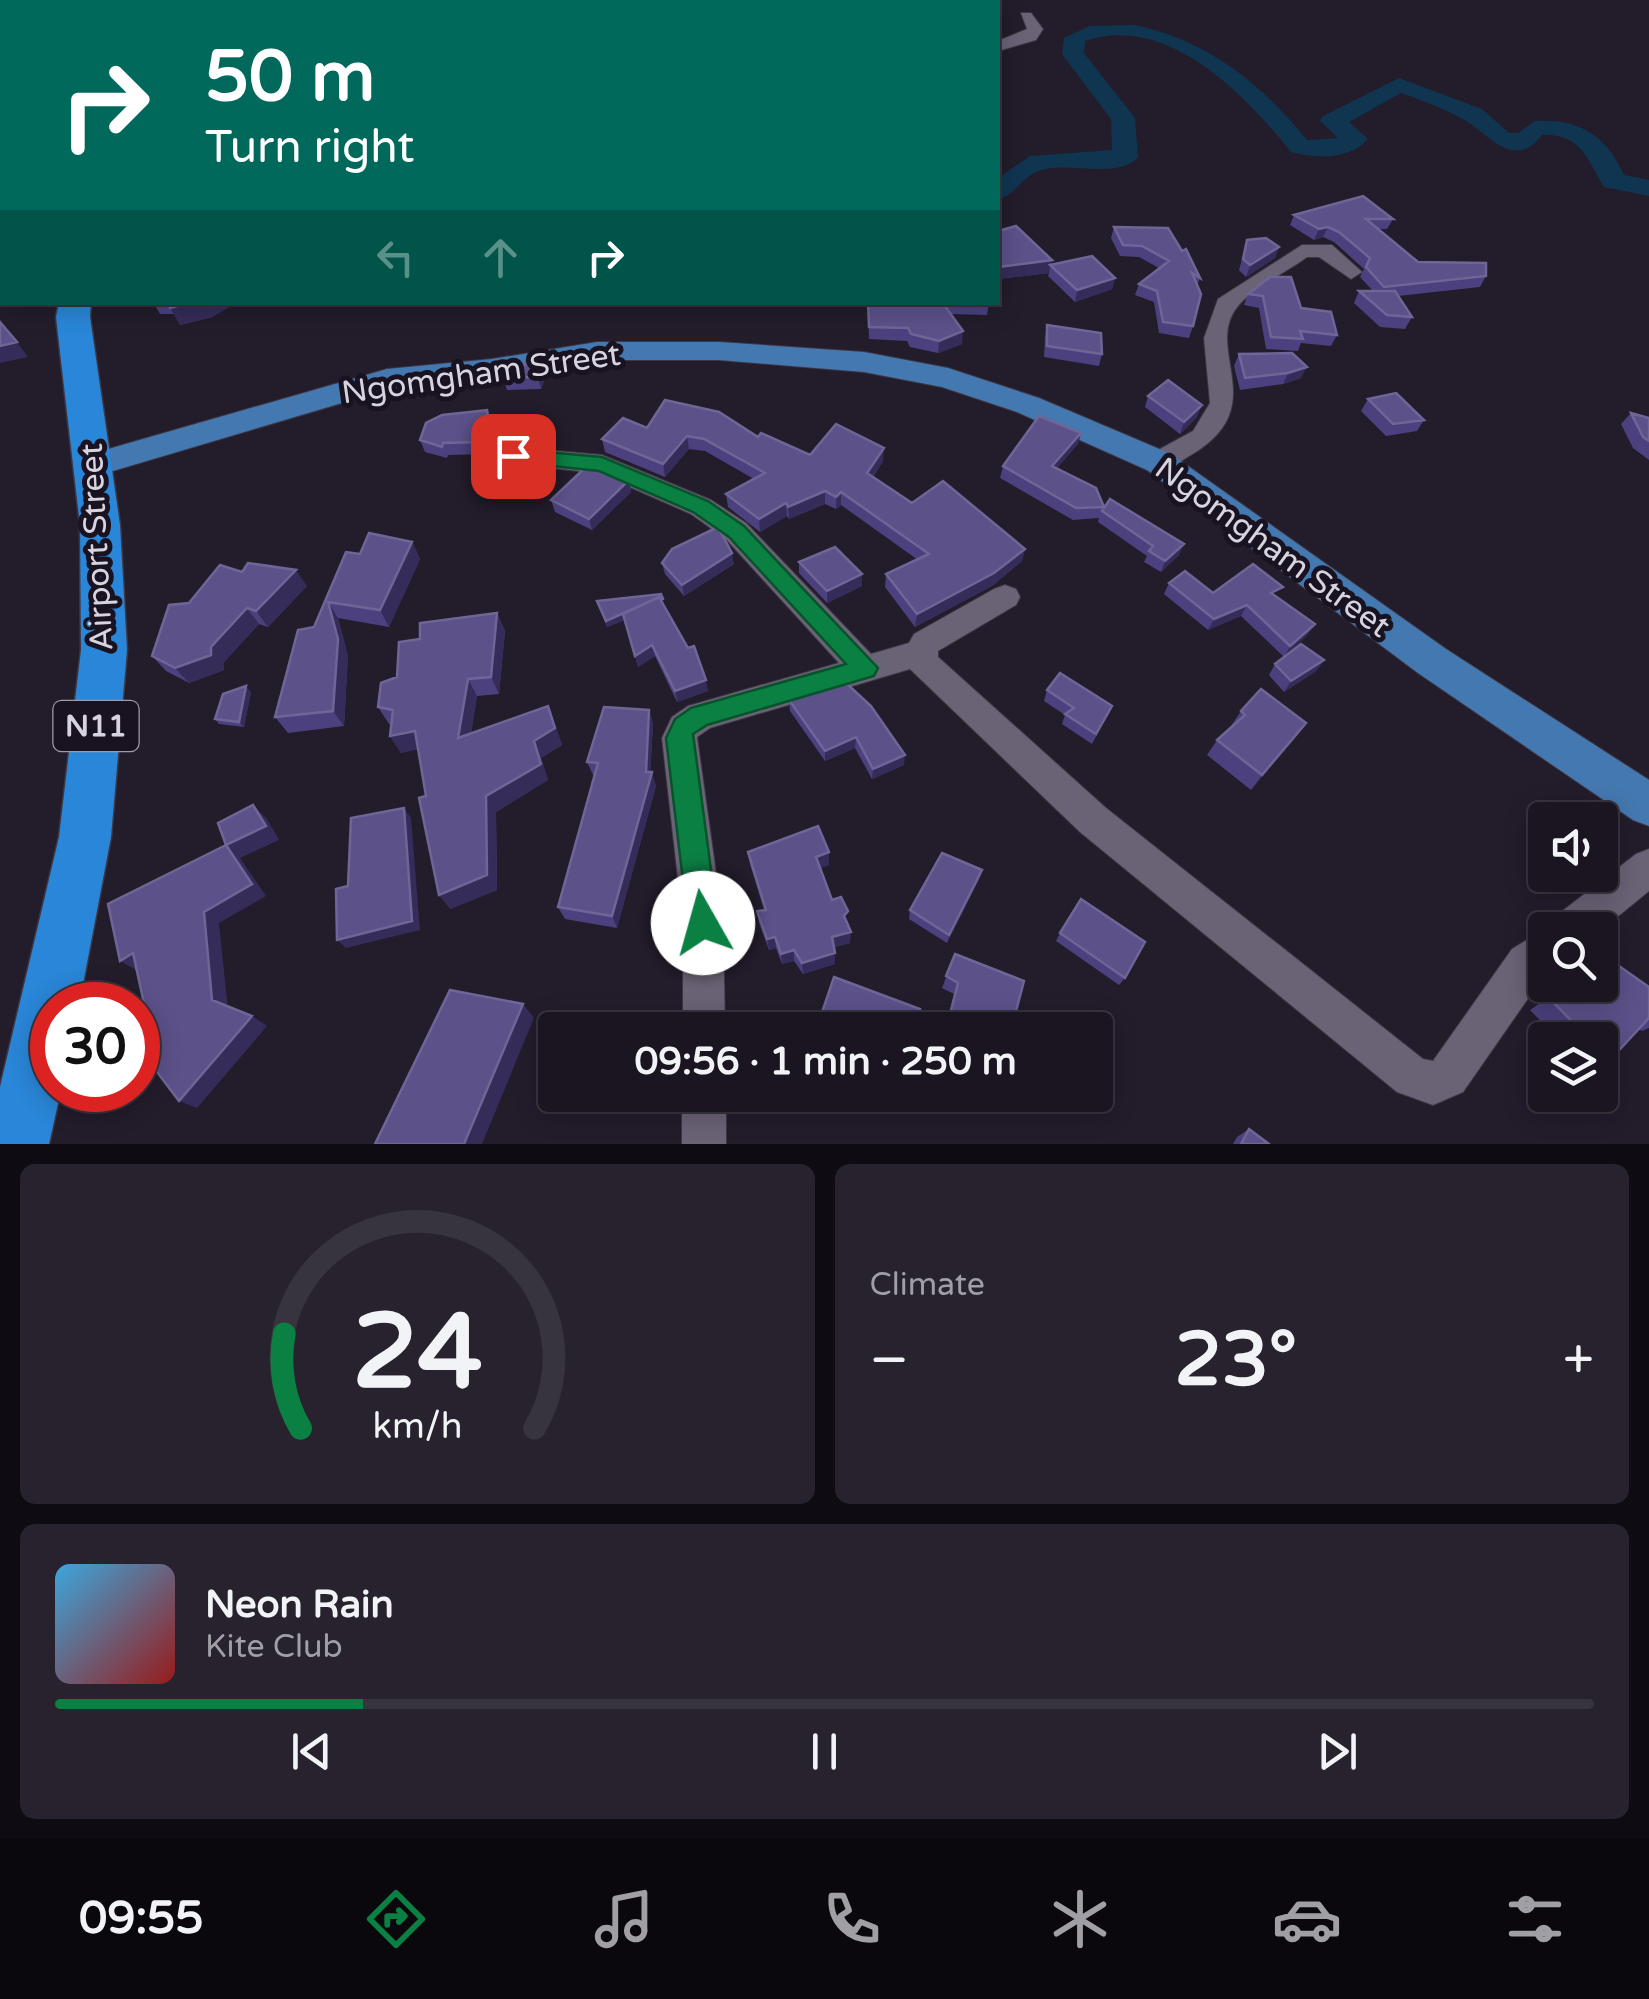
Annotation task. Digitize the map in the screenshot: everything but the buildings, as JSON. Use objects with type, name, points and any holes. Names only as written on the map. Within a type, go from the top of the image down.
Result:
[{"type":"highway","name":"Airport Street","points":[[17,1144],[86,827],[104,650],[96,464],[74,305]]},
{"type":"main road","name":"Ngomgham Street","points":[[96,464],[387,379],[492,369],[597,351],[719,351],[846,361],[948,378],[1028,404],[1159,462],[1432,661],[1649,806]]},
{"type":"street","points":[[1000,46],[1030,38],[1035,29],[1026,16]]},
{"type":"street","points":[[1159,462],[1202,437],[1223,403],[1216,338],[1226,304],[1312,249],[1334,256],[1351,272]]},
{"type":"street","points":[[513,456],[602,464],[701,507],[736,531],[866,668]]},
{"type":"street","points":[[1005,598],[925,643],[923,663],[1093,820],[1412,1077],[1432,1084],[1448,1077],[1528,962]]},
{"type":"street","points":[[704,1012],[703,923],[679,738],[684,727],[700,716],[921,653]]},
{"type":"street","points":[[1593,912],[1649,867]]},
{"type":"street","points":[[704,1112],[704,1144]]},
{"type":"waterway","points":[[1000,189],[1030,164],[1125,157],[1123,118],[1073,54],[1075,38],[1105,31],[1135,31],[1163,37],[1216,64],[1262,103],[1300,147],[1333,149],[1356,139],[1332,121],[1399,85],[1473,114],[1503,139],[1525,141],[1535,128],[1575,132],[1601,155],[1613,181],[1649,188]]},
{"type":"route","points":[[513,456],[602,464],[701,507],[736,531],[866,668],[700,716],[684,727],[679,738],[703,923]]}]
